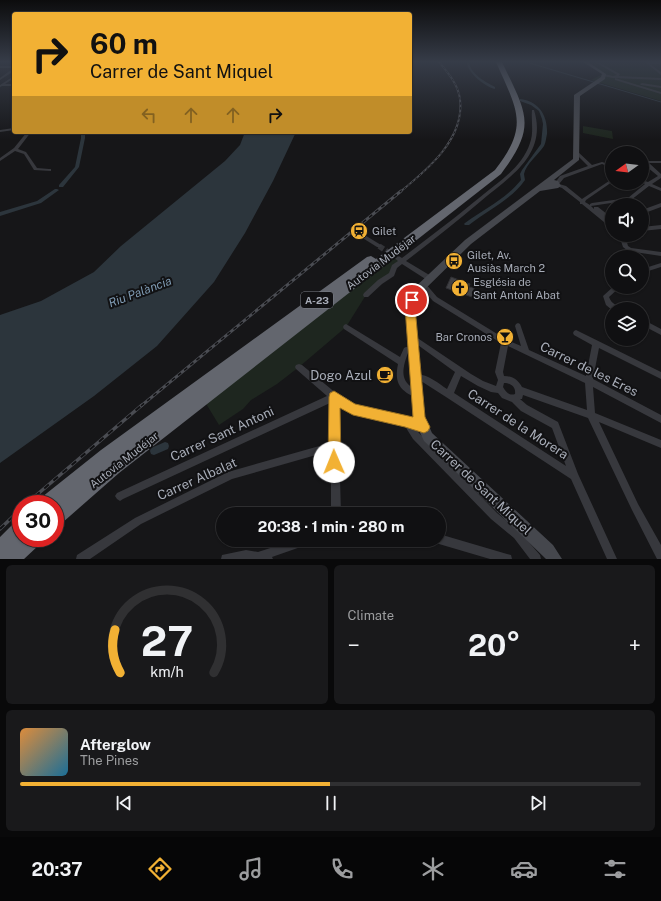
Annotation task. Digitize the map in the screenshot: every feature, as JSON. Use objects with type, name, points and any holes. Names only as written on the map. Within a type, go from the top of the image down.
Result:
[{"type":"highway","name":"Autovía Mudéjar","points":[[60,495],[107,456],[491,169],[503,157],[510,146],[516,124],[511,104],[505,88]]},
{"type":"highway","name":"Autovía Mudéjar","points":[[64,508],[119,462],[498,172],[510,159],[517,146],[522,125],[521,114],[510,88]]},
{"type":"highway","points":[[0,550],[12,539]]},
{"type":"highway","points":[[10,559],[23,547]]},
{"type":"street","points":[[553,184],[560,174],[574,164],[576,160],[576,98],[579,93],[586,88]]},
{"type":"street","points":[[643,88],[661,93]]},
{"type":"street","points":[[366,295],[380,282],[392,274],[394,267],[465,213],[485,195],[509,178],[531,147],[534,136],[535,122],[533,111]]},
{"type":"street","points":[[0,131],[12,129]]},
{"type":"street","points":[[0,160],[14,150],[27,134]]},
{"type":"street","points":[[14,150],[25,153],[36,169],[49,170]]},
{"type":"street","points":[[576,152],[591,167]]},
{"type":"street","points":[[649,161],[661,162]]},
{"type":"street","points":[[426,282],[468,242],[536,191],[553,184],[562,177],[602,163],[605,164]]},
{"type":"street","points":[[649,166],[661,176],[649,183]]},
{"type":"street","points":[[553,184],[605,213]]},
{"type":"street","points":[[583,201],[605,185]]},
{"type":"street","points":[[658,187],[661,190]]},
{"type":"street","points":[[592,205],[629,199],[640,190]]},
{"type":"street","points":[[583,201],[605,220]]},
{"type":"street","points":[[649,209],[661,205]]},
{"type":"street","points":[[649,228],[661,227]]},
{"type":"street","points":[[363,236],[379,246]]},
{"type":"street","points":[[625,242],[630,250],[661,254]]},
{"type":"street","name":"Carrer de les Eres","points":[[395,256],[426,282],[436,299],[505,342],[589,381],[661,419]]},
{"type":"street","points":[[649,269],[661,265]]},
{"type":"street","name":"Carrer de Sant Miquel","points":[[426,282],[415,293],[410,307],[412,350],[419,418],[428,436],[548,550],[555,559]]},
{"type":"street","points":[[518,326],[526,352]]},
{"type":"street","points":[[649,326],[661,332]]},
{"type":"street","points":[[346,327],[400,362]]},
{"type":"street","points":[[576,333],[661,376]]},
{"type":"street","points":[[411,337],[493,390],[500,390]]},
{"type":"street","points":[[502,380],[499,372],[505,342]]},
{"type":"street","points":[[596,343],[589,381],[592,414],[635,507],[661,555]]},
{"type":"street","points":[[412,350],[406,350],[400,362],[400,380],[410,392],[417,394]]},
{"type":"street","points":[[299,367],[334,397],[353,409],[405,420],[424,427]]},
{"type":"street","points":[[449,394],[460,370]]},
{"type":"street","name":"Carrer de la Morera","points":[[415,377],[422,378],[449,394],[574,476]]},
{"type":"street","points":[[502,380],[507,379],[514,382],[520,390],[592,414],[661,444]]},
{"type":"street","points":[[502,380],[499,384],[500,390],[507,397],[514,398],[519,396],[520,390]]},
{"type":"street","points":[[334,397],[336,507]]},
{"type":"street","name":"Carrer Sant Antoni","points":[[120,496],[334,397]]},
{"type":"street","points":[[514,398],[524,408],[555,425],[574,476],[612,559]]},
{"type":"street","name":"Carrer de Sant Miquel","points":[[405,420],[416,436],[494,516],[517,535],[536,559]]},
{"type":"street","name":"Carrer Albalat","points":[[81,559],[138,521],[231,475],[323,449],[334,449]]},
{"type":"street","points":[[446,541],[507,559]]},
{"type":"street","points":[[226,559],[246,555],[263,558],[291,547]]},
{"type":"shaded area","points":[[618,88],[661,88],[661,101]]},
{"type":"shaded area","points":[[583,126],[612,131],[613,139],[583,133]]},
{"type":"shaded area","points":[[395,256],[402,261],[392,274],[366,295],[346,327],[277,384],[251,400],[243,409],[219,425],[205,402]]},
{"type":"water","name":"Riu Palància","points":[[244,134],[295,134],[273,181],[245,233],[214,282],[157,346],[94,396],[0,463],[0,315],[41,301],[94,272],[121,246],[225,161],[240,145]]},
{"type":"building","name":"Església de Sant Antoni Abat","points":[[451,277],[470,284],[469,287],[474,288],[472,297],[446,288]]},
{"type":"waterway","points":[[614,88],[661,102]]},
{"type":"waterway","points":[[467,224],[505,199],[518,187],[523,180],[522,174],[526,166],[543,144],[545,131],[543,114],[537,107],[521,100]]},
{"type":"waterway","points":[[61,186],[77,167],[83,134]]},
{"type":"waterway","points":[[0,214],[39,202],[57,190]]},
{"type":"waterway","points":[[154,451],[165,446]]},
{"type":"tunnel","points":[[379,246],[392,255]]},
{"type":"railway","points":[[400,192],[432,163],[450,140],[457,127],[460,114],[460,99],[457,88]]},
{"type":"railway","points":[[141,406],[401,191]]},
{"type":"railway","points":[[37,495],[142,405]]},
{"type":"railway","points":[[0,529],[12,518]]},
{"type":"place","name":"Gilet","points":[[359,231]]},
{"type":"place","name":"Gilet, Av. Ausiàs March 2","points":[[454,261]]},
{"type":"place","name":"Església de Sant Antoni Abat","points":[[460,288]]},
{"type":"place","name":"Bar Cronos","points":[[505,337]]},
{"type":"place","name":"Dogo Azul","points":[[385,375]]},
{"type":"route","points":[[334,462],[334,397],[353,409],[405,420],[424,427],[419,418],[412,350],[410,307],[412,300]]}]
